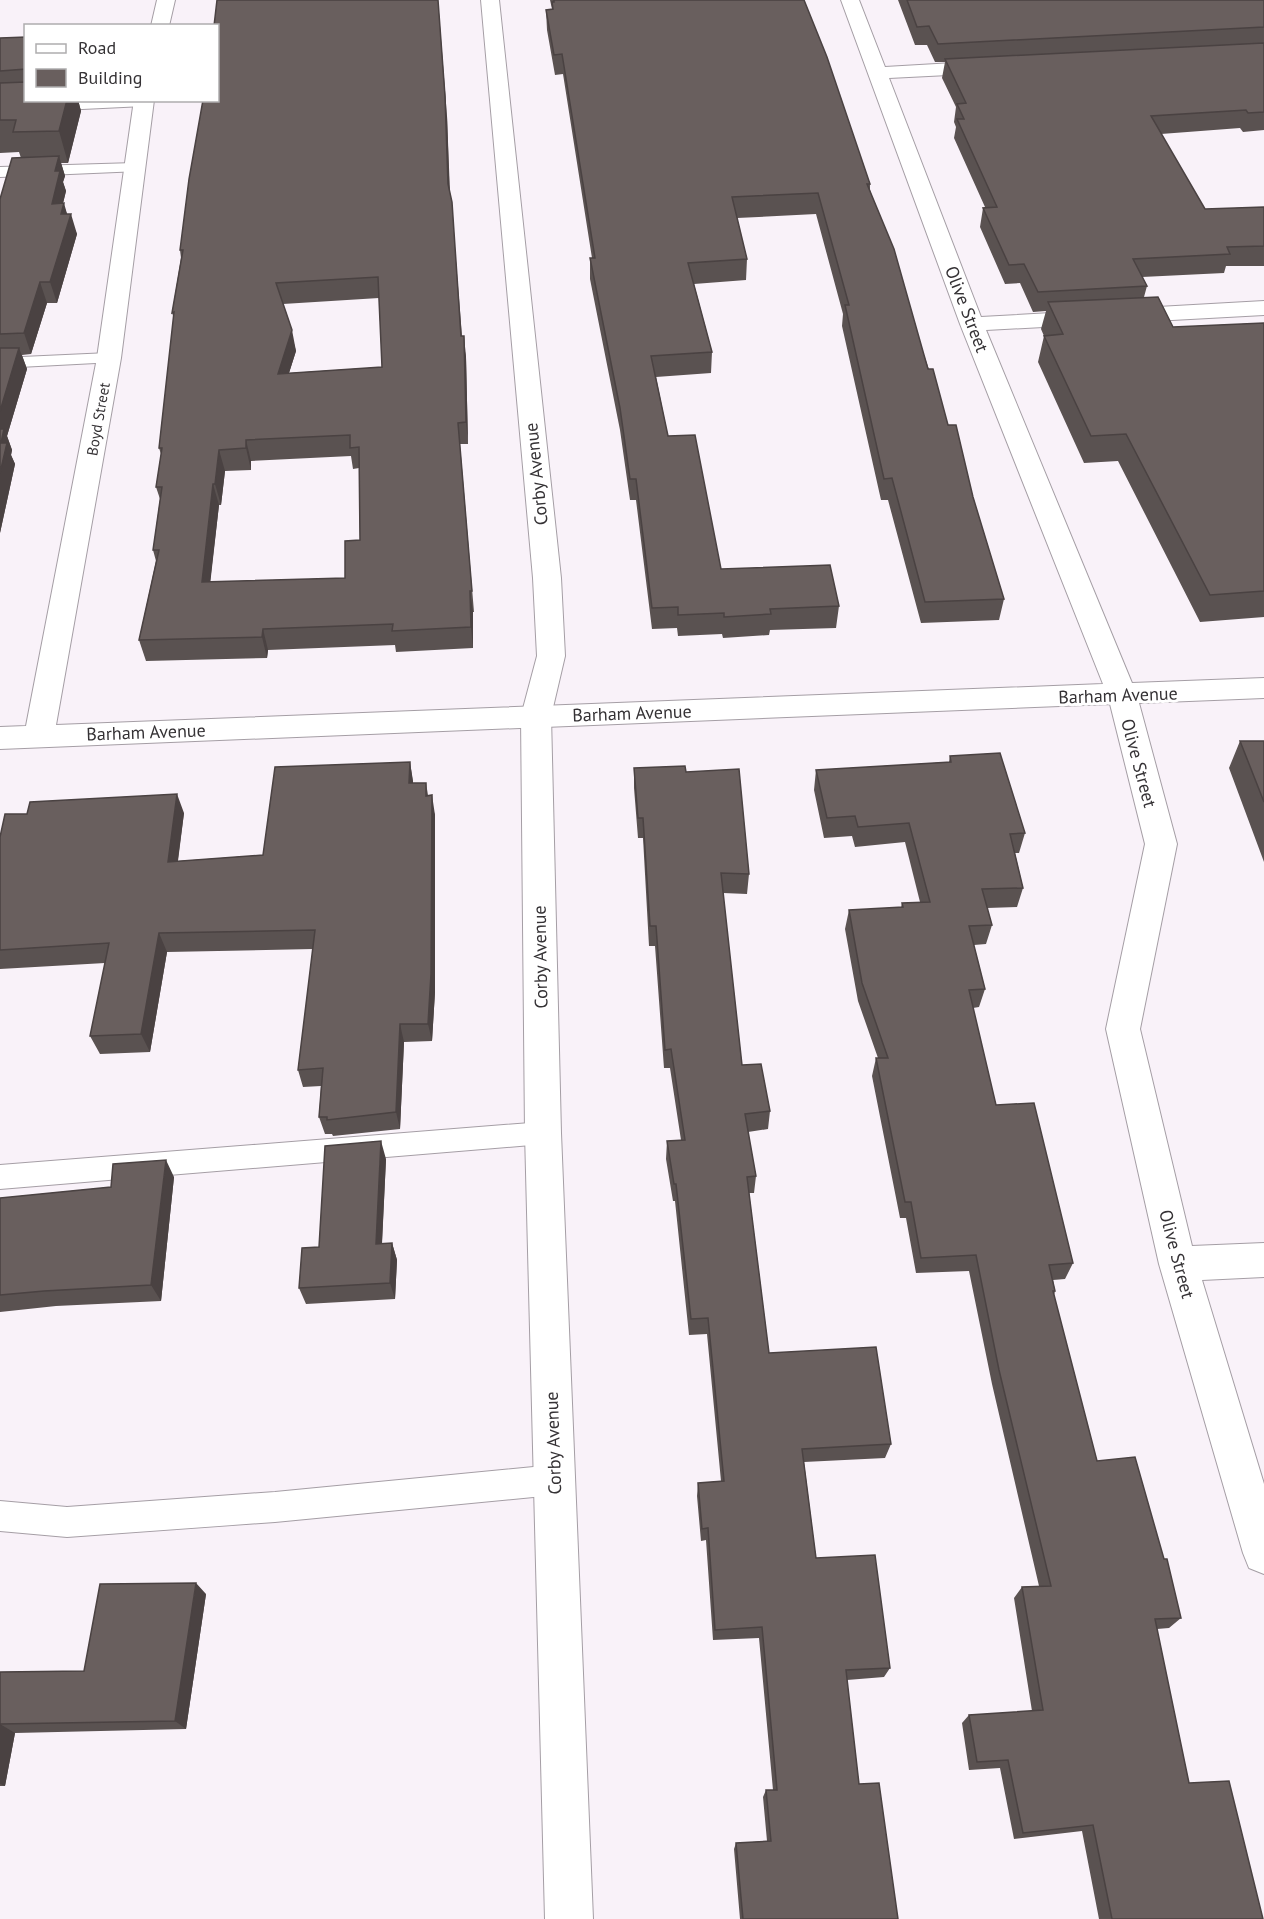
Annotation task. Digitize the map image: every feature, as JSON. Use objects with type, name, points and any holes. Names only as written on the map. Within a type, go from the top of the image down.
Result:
[{"type":"street","points":[[160,24],[166,0]]},
{"type":"street","name":"Corby Avenue","points":[[490,0],[547,578],[550,656],[536,716],[543,1133],[569,1919]]},
{"type":"street","name":"Olive Street","points":[[850,0],[972,324],[1122,695],[1161,844],[1123,1029],[1178,1264],[1264,1553]]},
{"type":"street","points":[[876,73],[1006,66]]},
{"type":"street","name":"Boyd Street","points":[[39,736],[109,358],[144,102]]},
{"type":"street","points":[[972,324],[1264,308]]},
{"type":"street","name":"Barham Avenue","points":[[0,738],[1264,688]]},
{"type":"street","points":[[1178,1264],[1264,1260]]},
{"type":"lane","points":[[0,109],[126,102]]},
{"type":"lane","points":[[0,172],[135,168]]},
{"type":"lane","points":[[0,363],[109,358]]},
{"type":"lane","points":[[0,1177],[543,1133]]},
{"type":"lane","points":[[0,1516],[67,1522],[274,1507],[554,1480]]},
{"type":"building","points":[[217,0],[438,0],[448,184],[452,202],[461,336],[464,336],[466,422],[458,423],[472,591],[470,591],[471,627],[392,631],[393,624],[263,629],[262,637],[139,640],[159,550],[153,550],[162,487],[156,487],[162,448],[159,448],[174,312],[172,313],[183,250],[180,250],[189,179],[203,102],[219,102],[219,24],[214,24]],"holes":[[[378,277],[382,367],[278,374],[292,330],[276,283]],[[350,435],[350,448],[359,447],[360,540],[345,541],[345,578],[202,582],[219,450],[246,448],[246,440]]]},
{"type":"building","points":[[554,0],[804,0],[827,57],[870,184],[867,184],[894,249],[928,369],[933,369],[948,425],[956,425],[973,497],[1004,599],[925,602],[892,478],[884,479],[845,305],[849,305],[818,193],[732,197],[747,259],[688,263],[712,352],[651,356],[668,436],[695,435],[721,569],[830,565],[839,606],[770,609],[771,614],[724,617],[724,613],[678,615],[678,607],[652,608],[636,479],[630,479],[620,408],[590,258],[595,258],[562,54],[554,55],[546,10],[553,9]]},
{"type":"building","points":[[907,0],[1264,0],[1264,27],[938,44],[929,26],[917,27]]},
{"type":"building","points":[[24,37],[24,69],[0,71],[0,38]]},
{"type":"building","points":[[1264,43],[1264,112],[1248,113],[1246,110],[1151,116],[1205,209],[1264,207],[1264,246],[1227,247],[1230,254],[1133,259],[1147,286],[1038,292],[1024,264],[1009,265],[983,208],[997,207],[957,119],[964,119],[957,104],[966,103],[945,59]]},
{"type":"building","points":[[24,82],[24,102],[66,102],[59,131],[13,132],[16,120],[0,120],[0,83]]},
{"type":"building","points":[[59,156],[55,171],[60,171],[52,204],[64,203],[61,214],[71,214],[50,282],[40,282],[24,333],[0,334],[0,199],[12,158]]},
{"type":"building","points":[[1158,297],[1173,327],[1264,323],[1264,591],[1210,595],[1126,434],[1091,436],[1044,336],[1063,334],[1048,302]]},
{"type":"building","points":[[0,348],[19,348],[0,411]]},
{"type":"building","points":[[0,429],[4,429],[1,443],[7,443],[0,473]]},
{"type":"building","points":[[1240,741],[1264,741],[1264,802]]},
{"type":"building","points":[[1000,753],[1025,833],[1010,834],[1023,888],[982,889],[992,925],[969,926],[985,989],[969,990],[996,1105],[1034,1103],[1073,1263],[1049,1265],[1055,1291],[1053,1291],[1097,1461],[1135,1457],[1164,1559],[1167,1559],[1181,1618],[1155,1619],[1189,1783],[1229,1781],[1263,1919],[1112,1919],[1093,1825],[1023,1833],[1008,1760],[977,1762],[969,1715],[1043,1710],[1022,1587],[1051,1586],[999,1370],[976,1255],[921,1258],[911,1202],[905,1202],[876,1058],[888,1058],[862,983],[849,910],[903,907],[902,903],[930,902],[909,823],[858,827],[855,816],[827,818],[816,770],[951,762],[950,756]]},
{"type":"building","points":[[410,762],[409,783],[426,783],[426,796],[432,795],[431,974],[428,1024],[400,1024],[396,1112],[327,1120],[327,1117],[319,1117],[323,1068],[298,1070],[315,930],[159,933],[141,1034],[90,1036],[109,943],[0,950],[0,837],[5,814],[27,814],[30,802],[177,794],[168,862],[263,855],[275,767]]},
{"type":"building","points":[[685,766],[686,772],[739,769],[749,874],[721,873],[742,1065],[761,1064],[770,1111],[745,1114],[756,1176],[747,1177],[769,1353],[876,1347],[891,1444],[802,1449],[816,1558],[875,1555],[890,1668],[846,1670],[859,1784],[879,1783],[898,1919],[743,1919],[736,1843],[771,1841],[766,1790],[777,1790],[762,1627],[715,1630],[708,1528],[702,1529],[698,1483],[724,1481],[708,1318],[691,1319],[676,1184],[674,1184],[667,1141],[685,1140],[671,1049],[665,1050],[656,926],[650,926],[643,818],[638,818],[634,768]]},
{"type":"building","points":[[381,1141],[376,1244],[392,1243],[390,1283],[299,1288],[302,1248],[319,1247],[325,1146]]},
{"type":"building","points":[[166,1160],[151,1285],[0,1295],[0,1198],[111,1187],[113,1164]]},
{"type":"building","points":[[196,1583],[175,1721],[0,1724],[0,1672],[84,1671],[100,1584]]}]
